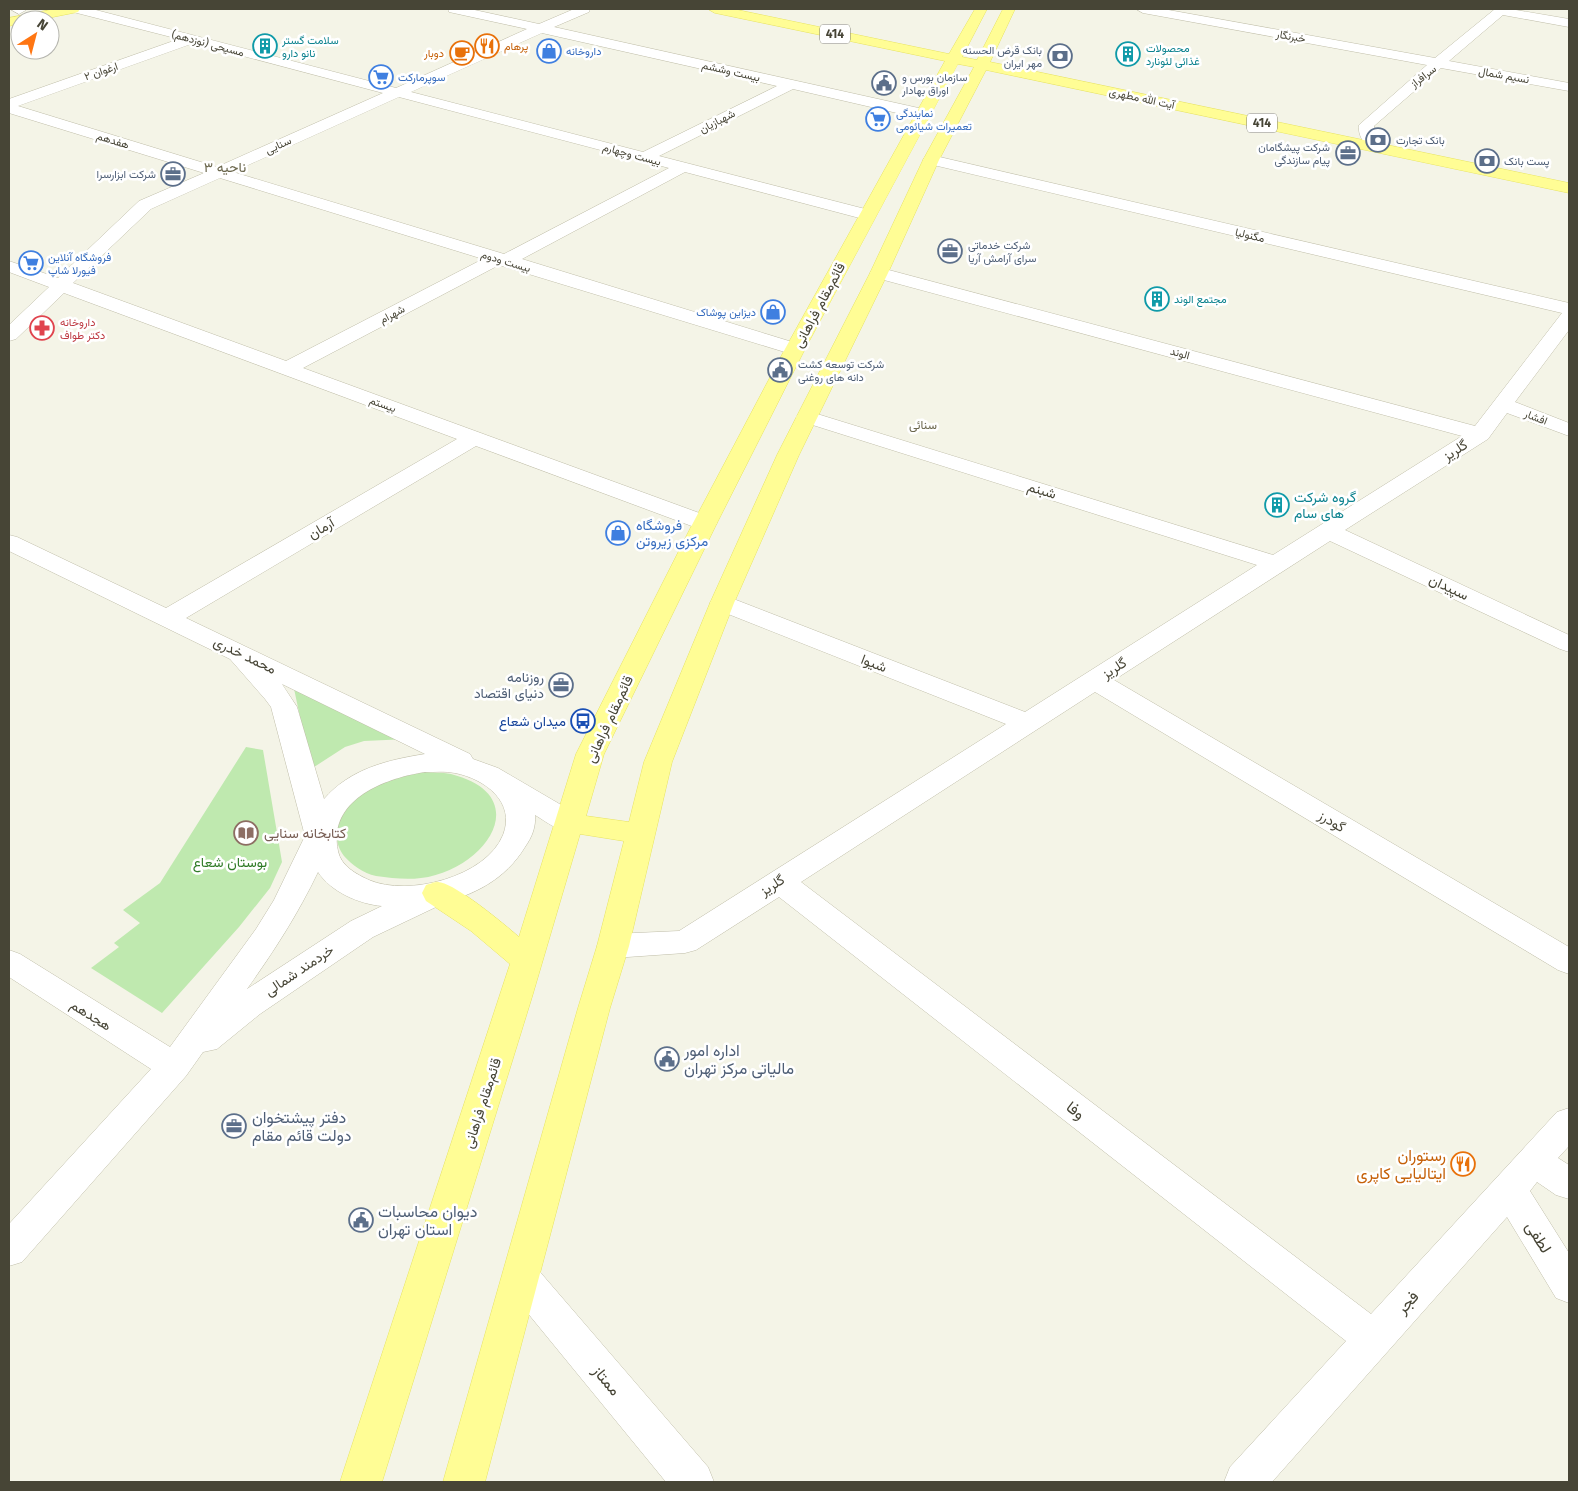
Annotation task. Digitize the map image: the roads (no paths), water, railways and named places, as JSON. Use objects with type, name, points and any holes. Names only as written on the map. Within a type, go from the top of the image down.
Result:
[{"type":"main road","points":[[9,22],[72,9]]},
{"type":"main road","name":"آیت الله مطهری","points":[[715,9],[1569,188]]},
{"type":"main road","name":"قائم‌مقام فراهانی","points":[[464,1482],[594,1008],[613,946],[658,762],[722,603],[807,417],[879,273],[931,160],[968,62],[981,9]]},
{"type":"main road","name":"قائم‌مقام فراهانی","points":[[361,1482],[527,961],[590,754],[705,523],[795,349],[923,114],[968,62],[1009,9]]},
{"type":"main road","points":[[570,822],[641,834]]},
{"type":"main road","points":[[437,893],[482,923],[527,961]]},
{"type":"street","name":"مسیحی (نوزدهم)","points":[[78,9],[396,92]]},
{"type":"street","name":"بیست وششم","points":[[454,9],[923,114]]},
{"type":"street","name":"سنایی","points":[[9,335],[145,205],[584,9]]},
{"type":"street","name":"خبرنگار","points":[[1144,9],[1439,63]]},
{"type":"street","name":"سرافراز","points":[[1380,148],[1365,131],[1367,125],[1403,92],[1501,10]]},
{"type":"street","points":[[1501,10],[1569,23]]},
{"type":"street","name":"ارغوان ۲","points":[[12,110],[193,39]]},
{"type":"street","name":"نسیم شمال","points":[[1439,63],[1569,87]]},
{"type":"street","name":"شهبازیان","points":[[645,157],[790,85]]},
{"type":"street","name":"بیست وچهارم","points":[[396,92],[867,215]]},
{"type":"street","name":"هفدهم","points":[[12,110],[217,172]]},
{"type":"street","name":"مگنولیا","points":[[931,160],[1569,309]]},
{"type":"street","name":"شهرام","points":[[286,369],[682,167]]},
{"type":"street","name":"بیست ودوم","points":[[217,172],[795,349]]},
{"type":"street","name":"بیستم","points":[[9,266],[705,523]]},
{"type":"street","name":"الوند","points":[[879,273],[1480,434]]},
{"type":"street","name":"گلریز","points":[[613,946],[685,942],[1480,434],[1569,317]]},
{"type":"street","name":"افشار","points":[[1503,404],[1569,430]]},
{"type":"street","name":"شبنم","points":[[807,417],[1277,564]]},
{"type":"street","name":"آرمان","points":[[167,618],[474,438]]},
{"type":"street","name":"سپیدان","points":[[1328,531],[1569,644]]},
{"type":"street","name":"محمد خدری","points":[[9,542],[492,777]]},
{"type":"street","name":"شیوا","points":[[722,603],[1027,723]]},
{"type":"street","points":[[238,652],[276,694],[284,708],[320,836],[322,855],[334,872],[352,886],[378,894],[407,897],[437,893],[465,884],[488,871],[506,854],[518,835],[520,817],[516,799],[492,777]]},
{"type":"street","name":"گودرز","points":[[1094,680],[1569,962]]},
{"type":"street","points":[[320,836],[327,815],[343,795],[366,779],[394,768],[425,763],[454,764],[492,777],[570,822]]},
{"type":"street","name":"خردمند شمالی","points":[[9,1250],[174,1067],[267,937],[288,903],[320,836]]},
{"type":"street","name":"وفا","points":[[779,882],[1374,1339]]},
{"type":"street","name":"خردمند شمالی","points":[[174,1067],[221,1026],[315,959],[362,929],[437,893]]},
{"type":"street","name":"هجدهم","points":[[9,962],[174,1067]]},
{"type":"street","name":"فجر","points":[[1245,1482],[1569,1122]]},
{"type":"street","points":[[1534,1161],[1569,1184]]},
{"type":"street","name":"لطفی","points":[[1509,1189],[1569,1286]]},
{"type":"street","name":"ممتاز","points":[[521,1277],[693,1482]]},
{"type":"place","name":"سلامت گستر نانو دارو","points":[[265,46]]},
{"type":"place","name":"پرهام","points":[[487,46]]},
{"type":"place","name":"داروخانه","points":[[549,51]]},
{"type":"place","name":"دوبار","points":[[462,53]]},
{"type":"place","name":"محصولات غذائی لئونارد","points":[[1128,54]]},
{"type":"place","name":"بانک قرض الحسنه مهر ایران","points":[[1060,56]]},
{"type":"place","name":"سوپرمارکت","points":[[381,77]]},
{"type":"place","name":"سازمان بورس و اوراق بهادار","points":[[884,83]]},
{"type":"place","name":"نمایندگی تعمیرات شیائومی","points":[[878,119]]},
{"type":"place","name":"بانک تجارت","points":[[1378,140]]},
{"type":"place","name":"شرکت پیشگامان پیام سازندگی","points":[[1348,153]]},
{"type":"place","name":"پست بانک","points":[[1487,161]]},
{"type":"place","name":"شرکت ابزارسرا","points":[[173,174]]},
{"type":"place","name":"شرکت خدماتی سرای آرامش آریا","points":[[950,251]]},
{"type":"place","name":"فروشگاه آنلاین فیورلا شاپ","points":[[31,263]]},
{"type":"place","name":"مجتمع الوند","points":[[1157,299]]},
{"type":"place","name":"دیزاین پوشاک","points":[[773,312]]},
{"type":"place","name":"داروخانه دکتر طواف","points":[[42,328]]},
{"type":"place","name":"شرکت توسعه کشت دانه های روغنی","points":[[780,370]]},
{"type":"place","name":"گروه شرکت های سام","points":[[1277,505]]},
{"type":"place","name":"فروشگاه مرکزى زیروتن","points":[[618,533]]},
{"type":"place","name":"روزنامه دنیای اقتصاد","points":[[561,685]]},
{"type":"place","name":"میدان شعاع","points":[[583,721]]},
{"type":"place","name":"كتابخانه سنایی","points":[[246,833]]},
{"type":"place","name":"اداره امور مالیاتی مرکز تهران","points":[[667,1059]]},
{"type":"place","name":"دفتر پیشتخوان دولت قائم مقام","points":[[234,1126]]},
{"type":"place","name":"رستوران ایتالیایی کاپری","points":[[1463,1164]]},
{"type":"place","name":"دیوان محاسبات استان تهران","points":[[361,1220]]},
{"type":"district","name":"ناحیه ۳","points":[[225,167]]},
{"type":"district","name":"سنائی","points":[[923,425]]},
{"type":"park label","name":"بوستان شعاع","points":[[230,862]]}]
